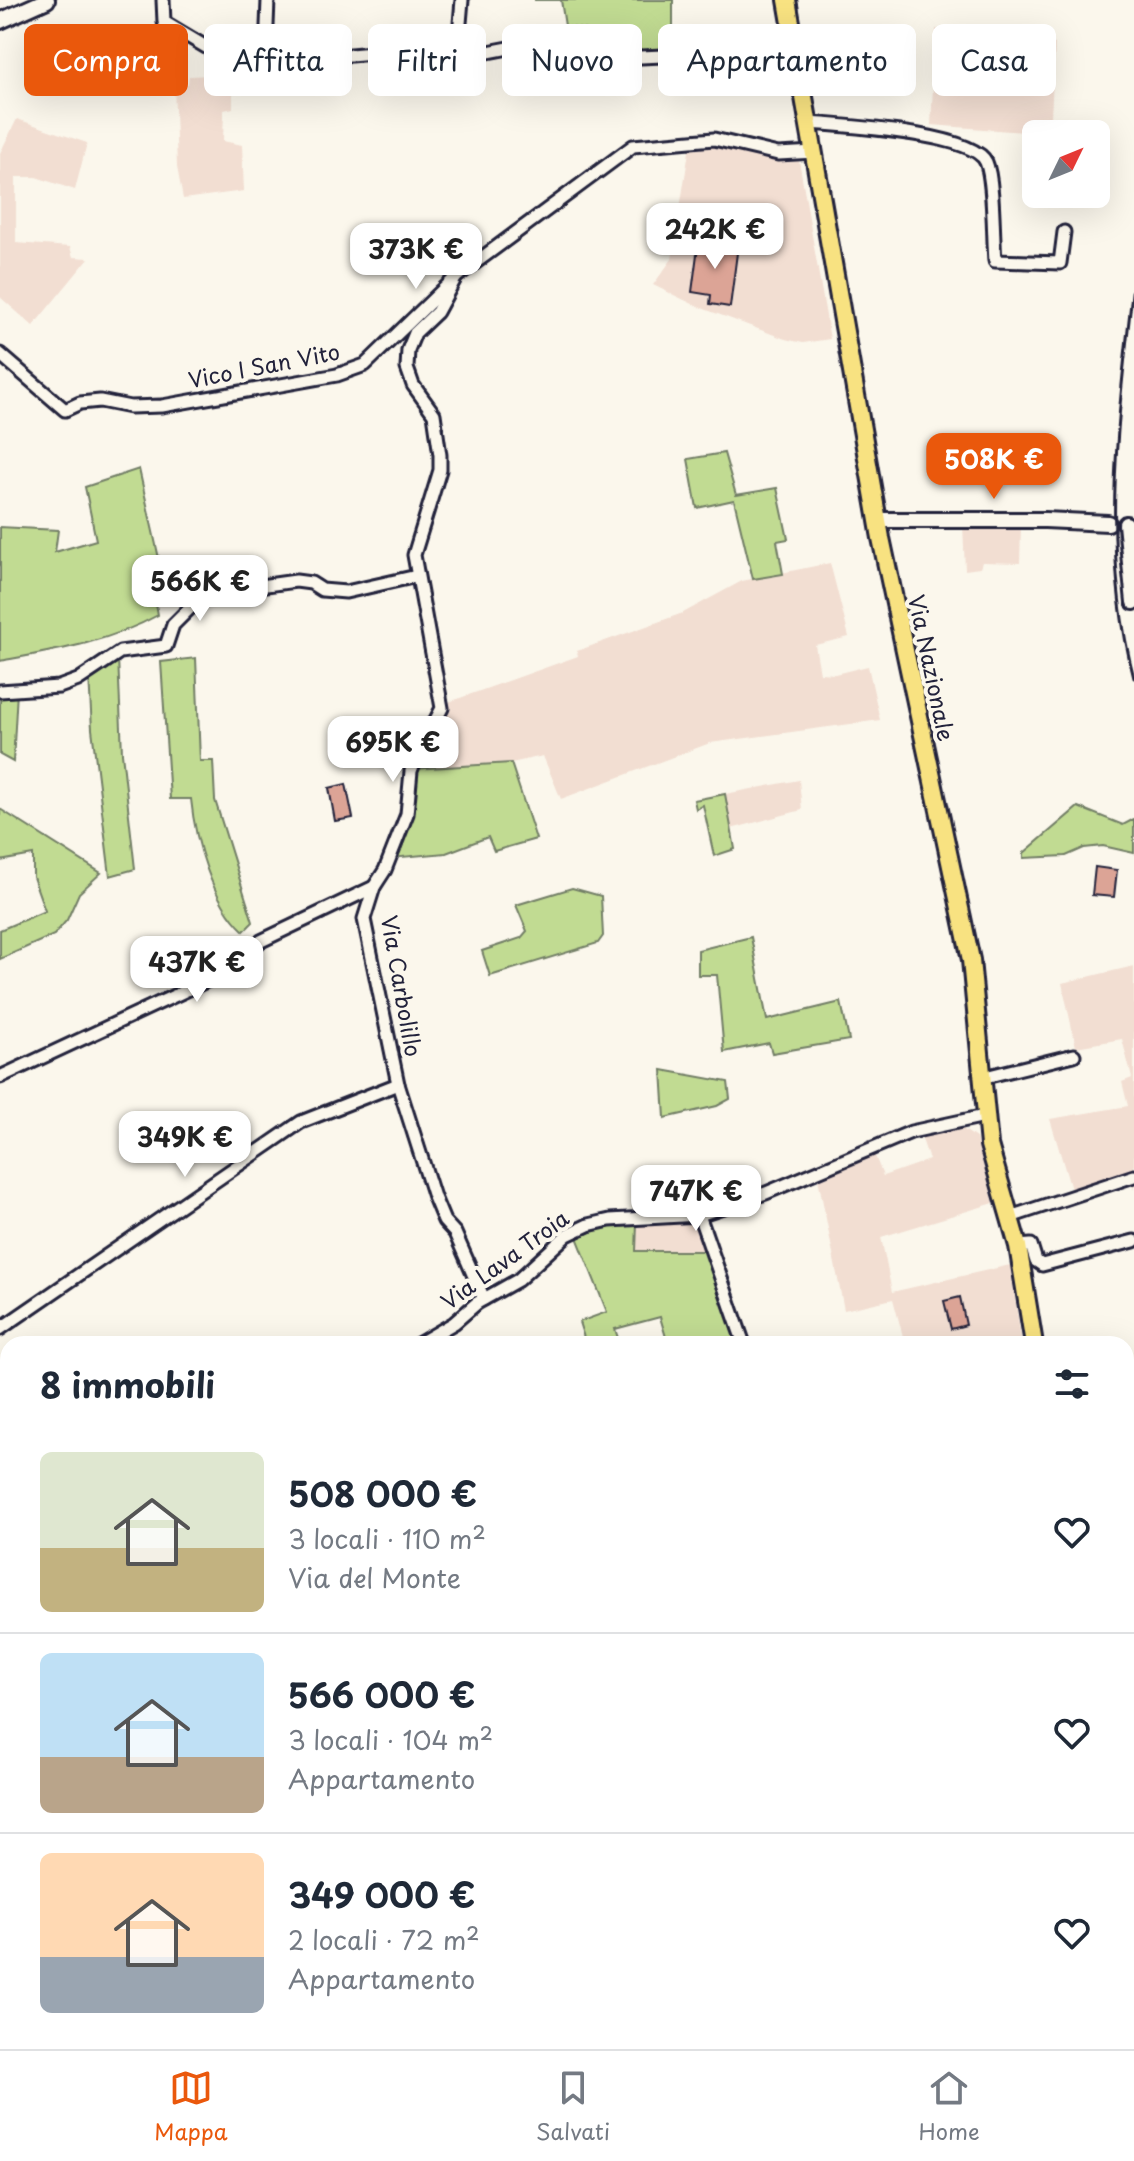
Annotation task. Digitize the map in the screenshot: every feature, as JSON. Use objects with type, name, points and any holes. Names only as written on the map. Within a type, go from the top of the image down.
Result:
[{"type":"main road","name":"Via Nazionale","points":[[787,0],[792,24]]},
{"type":"main road","name":"Via Nazionale","points":[[805,96],[878,520],[971,960],[985,1116],[995,1167],[1018,1246],[1033,1336]]},
{"type":"street","points":[[0,21],[47,0]]},
{"type":"street","points":[[163,0],[164,22],[204,46]]},
{"type":"street","points":[[267,24],[268,0]]},
{"type":"street","points":[[460,24],[462,0]]},
{"type":"street","points":[[486,52],[514,47],[558,45],[641,57],[658,56]]},
{"type":"street","points":[[810,123],[945,139],[973,148],[987,164],[995,261],[1060,263],[1064,232]]},
{"type":"street","name":"Vico I San Vito","points":[[0,354],[65,410],[80,403],[100,401],[130,407],[162,406],[337,375],[365,365],[456,277],[493,246],[633,146],[714,139],[778,154],[815,152]]},
{"type":"street","name":"Via Carbolillo","points":[[456,277],[437,312],[415,333],[408,350],[407,368],[413,385],[434,414],[440,455],[440,470],[415,545],[417,576],[442,708],[411,771],[407,814],[385,870],[374,887],[364,919],[398,1084],[434,1197],[444,1221],[455,1233],[484,1299]]},
{"type":"street","points":[[878,520],[1108,523]]},
{"type":"street","points":[[1126,524],[1134,602]]},
{"type":"street","points":[[0,691],[59,687],[78,680],[120,652],[166,646],[173,625],[201,597],[216,592],[296,581],[311,583],[322,590],[346,592],[417,576]]},
{"type":"street","points":[[0,1077],[219,975],[261,941],[374,887]]},
{"type":"street","points":[[981,1078],[1074,1055]]},
{"type":"street","points":[[0,1329],[301,1122],[398,1084]]},
{"type":"street","name":"Via Lava Troia","points":[[432,1336],[484,1299],[518,1280],[567,1235],[588,1225],[610,1220],[699,1215],[766,1193],[911,1132],[985,1116]]},
{"type":"street","points":[[1010,1217],[1134,1176]]},
{"type":"street","points":[[699,1215],[741,1336]]},
{"type":"street","points":[[1018,1246],[1031,1245],[1036,1261],[1042,1265],[1134,1241]]},
{"type":"shaded area","points":[[204,75],[204,96],[233,96],[233,108],[224,110],[223,141],[242,145],[244,191],[183,199],[177,167],[174,96],[188,96],[189,76]]},
{"type":"shaded area","points":[[933,96],[1052,96],[1051,120],[1022,120],[1022,132],[931,125]]},
{"type":"shaded area","points":[[17,119],[87,143],[75,190],[36,177],[16,177],[16,243],[70,247],[73,257],[89,258],[33,326],[0,297],[0,153]]},
{"type":"shaded area","points":[[707,144],[773,159],[799,160],[830,339],[803,343],[785,339],[699,307],[653,285],[672,259],[690,145]]},
{"type":"shaded area","points":[[963,525],[1021,526],[1020,563],[982,562],[980,568],[965,570]]},
{"type":"shaded area","points":[[830,563],[849,637],[815,645],[820,673],[835,674],[868,666],[880,720],[710,743],[561,799],[543,756],[511,763],[413,769],[446,703],[578,656],[577,651],[683,613],[742,581]]},
{"type":"shaded area","points":[[799,780],[802,810],[731,829],[725,794]]},
{"type":"shaded area","points":[[1134,966],[1134,1190],[1131,1181],[1073,1196],[1050,1119],[1128,1106],[1122,1082],[1132,1078],[1122,1039],[1076,1047],[1062,983]]},
{"type":"shaded area","points":[[960,1127],[976,1138],[994,1203],[881,1237],[892,1292],[1010,1265],[1021,1336],[903,1336],[893,1299],[844,1310],[818,1178],[873,1151],[883,1176],[929,1160],[920,1133]]},
{"type":"shaded area","points":[[696,1222],[707,1251],[636,1251],[637,1223]]},
{"type":"green space","points":[[561,0],[673,0],[673,24],[658,24],[658,54],[642,54],[642,24],[565,24]]},
{"type":"green space","points":[[724,453],[736,495],[777,488],[788,539],[777,541],[783,574],[753,579],[734,500],[697,508],[688,459]]},
{"type":"green space","points":[[139,469],[160,563],[149,566],[158,615],[101,639],[0,661],[0,527],[58,530],[55,552],[96,540],[85,487]]},
{"type":"green space","points":[[118,657],[122,753],[135,869],[110,876],[92,729],[89,676]]},
{"type":"green space","points":[[196,658],[200,761],[213,761],[215,800],[253,922],[244,931],[223,904],[207,870],[196,833],[191,799],[170,799],[161,662]]},
{"type":"green space","points":[[17,691],[13,762],[0,755],[0,694]]},
{"type":"green space","points":[[511,763],[536,839],[494,851],[488,837],[446,853],[391,858],[413,769]]},
{"type":"green space","points":[[725,794],[735,849],[714,856],[703,805],[696,809],[694,800]]},
{"type":"green space","points":[[1078,807],[1123,825],[1134,819],[1134,853],[1103,846],[1084,848],[1066,856],[1024,858],[1024,853]]},
{"type":"green space","points":[[0,809],[101,873],[79,893],[67,920],[54,935],[0,959],[0,930],[45,911],[33,877],[33,855],[0,861]]},
{"type":"green space","points":[[572,888],[601,896],[603,936],[598,943],[490,976],[482,951],[521,938],[527,931],[516,905]]},
{"type":"green space","points":[[751,937],[767,1020],[841,1002],[849,1040],[772,1053],[769,1043],[724,1052],[717,975],[698,975],[698,950]]},
{"type":"green space","points":[[662,1070],[728,1082],[730,1099],[717,1106],[665,1118]]},
{"type":"green space","points":[[637,1223],[636,1251],[707,1251],[737,1336],[666,1336],[660,1317],[615,1329],[617,1336],[583,1336],[579,1322],[607,1312],[577,1237],[609,1225]]},
{"type":"building","points":[[699,239],[738,245],[730,307],[710,304],[711,295],[692,292]]},
{"type":"building","points":[[346,784],[353,818],[335,821],[329,788]]},
{"type":"building","points":[[1095,867],[1117,870],[1114,897],[1092,895]]},
{"type":"building","points":[[960,1297],[966,1325],[951,1329],[944,1301]]},
{"type":"railway","points":[[1134,276],[1115,478],[1117,578],[1123,628],[1134,678]]}]
